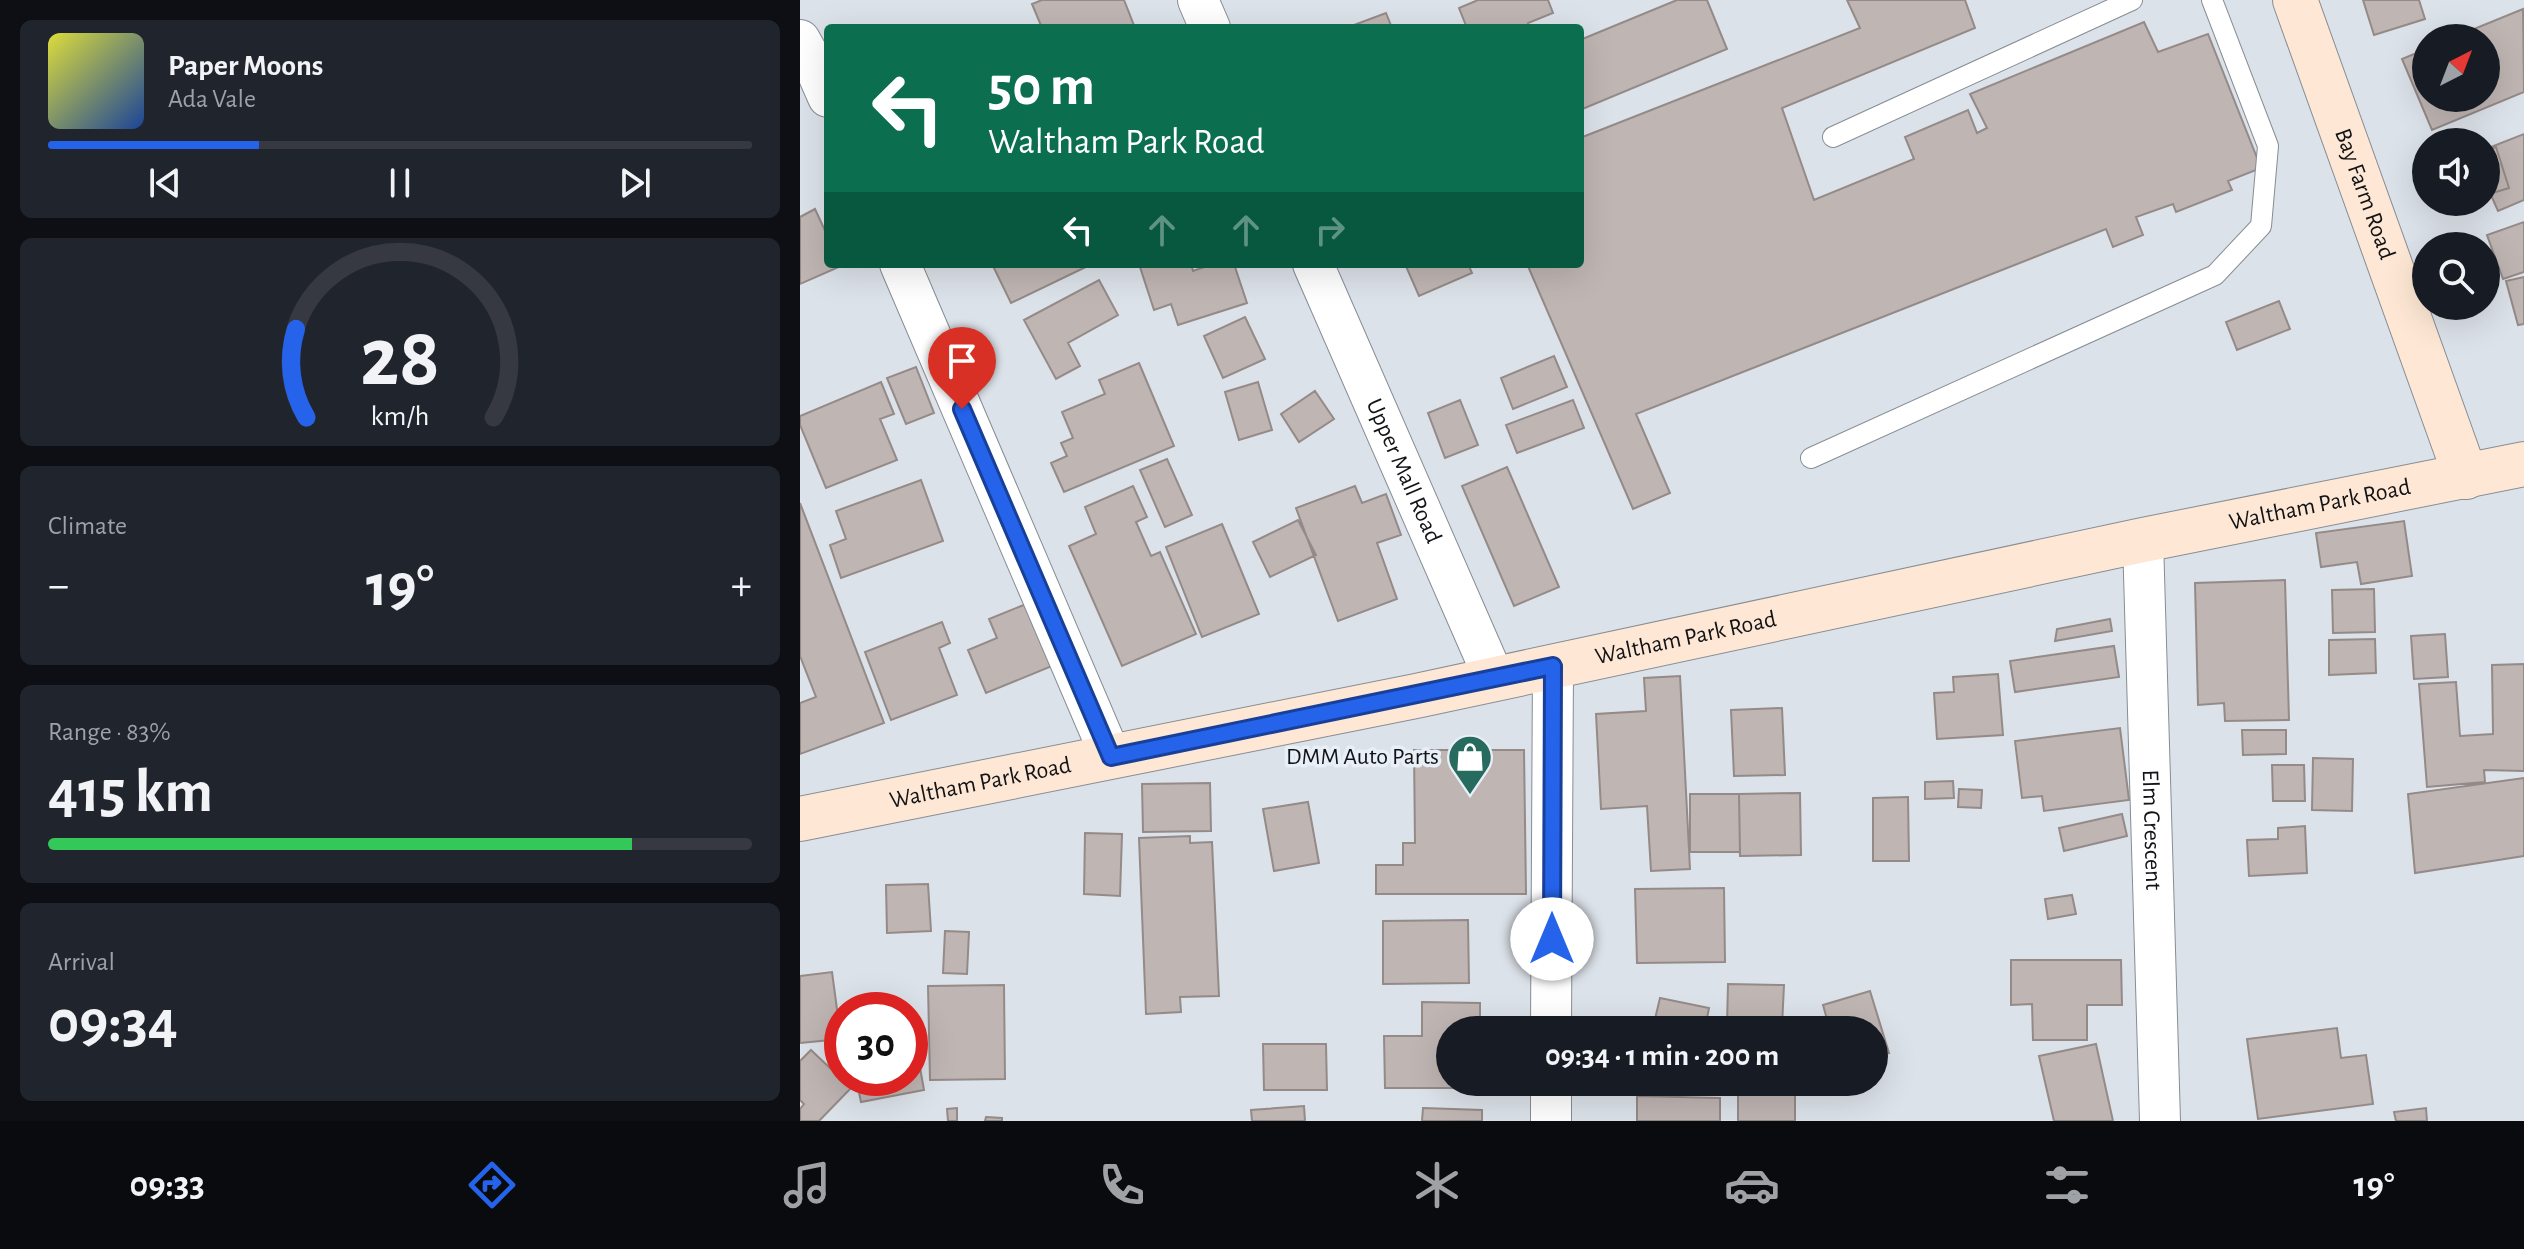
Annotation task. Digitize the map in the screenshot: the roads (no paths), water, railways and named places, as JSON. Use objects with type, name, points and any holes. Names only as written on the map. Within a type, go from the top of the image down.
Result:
[{"type":"main road","name":"Bay Farm Road","points":[[2295,0],[2466,477]]},
{"type":"main road","name":"Waltham Park Road","points":[[800,819],[1401,699],[2143,540],[2524,464]]},
{"type":"street","points":[[1198,0],[1208,24]]},
{"type":"street","points":[[800,40],[824,88]]},
{"type":"street","points":[[902,268],[1111,757]]},
{"type":"street","name":"Upper Mall Road","points":[[1315,268],[1494,678]]},
{"type":"street","name":"Elm Crescent","points":[[2143,540],[2160,1121]]},
{"type":"street","points":[[1551,1016],[1553,666]]},
{"type":"street","points":[[1551,1096],[1551,1121]]},
{"type":"lane","points":[[1833,137],[2132,0]]},
{"type":"lane","points":[[1811,458],[2215,275],[2261,226],[2268,146],[2212,0]]},
{"type":"place","name":"DMM Auto Parts","points":[[1470,796]]}]
